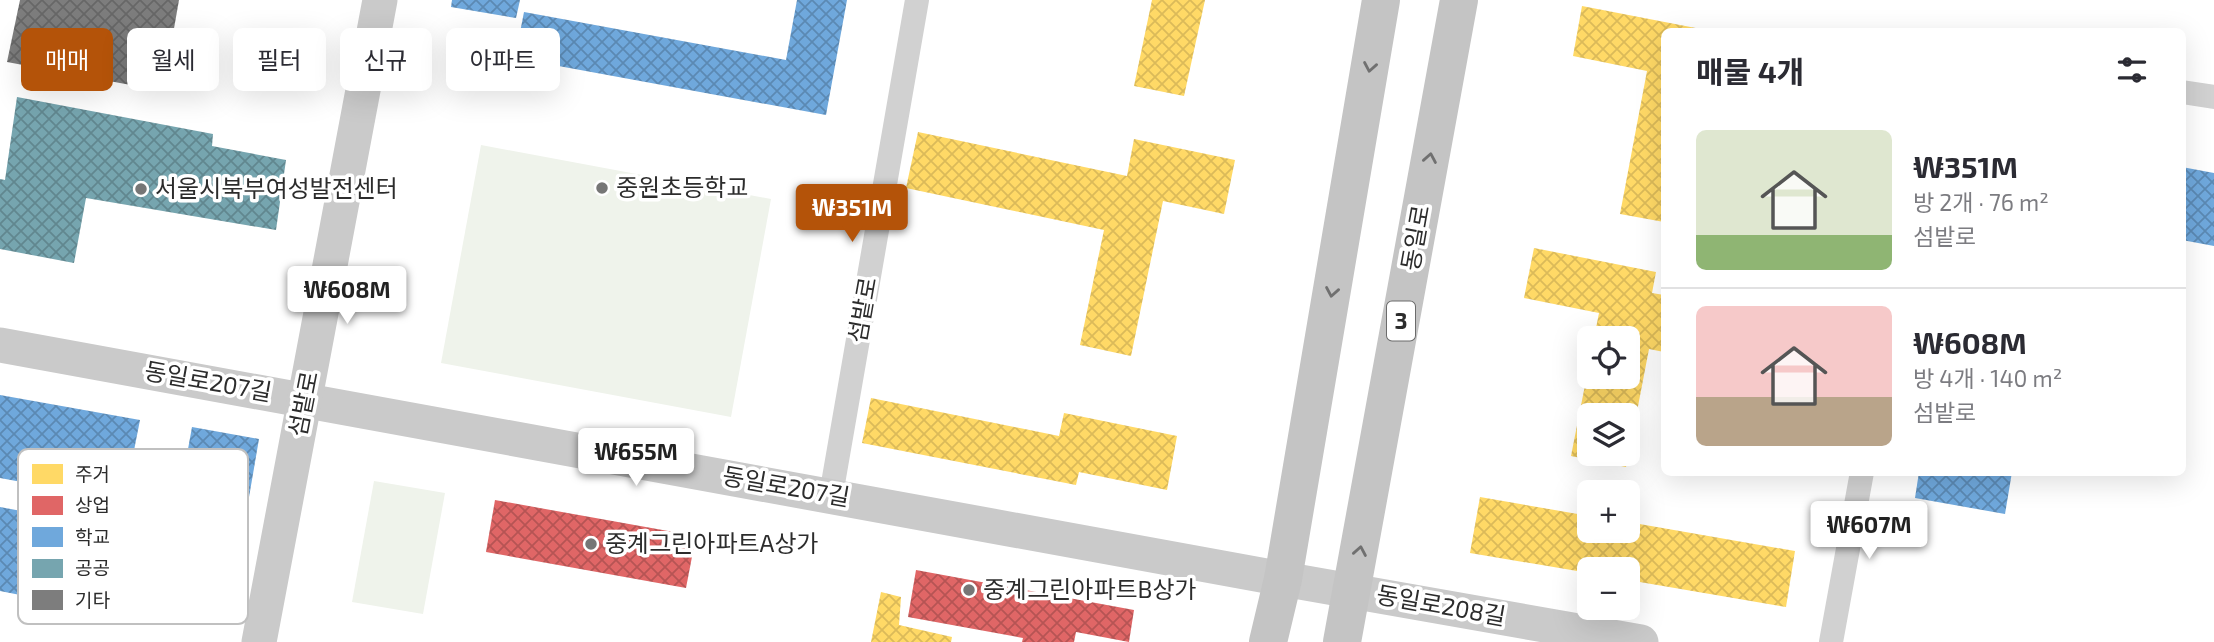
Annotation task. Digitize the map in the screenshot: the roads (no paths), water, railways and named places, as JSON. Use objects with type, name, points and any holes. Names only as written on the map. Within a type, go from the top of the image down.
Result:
[{"type":"main road","points":[[1268,642],[1283,579],[1381,0]]},
{"type":"main road","name":"동일로","points":[[1342,642],[1459,0]]},
{"type":"street","name":"섬밭로","points":[[259,642],[380,0]]},
{"type":"street","name":"섬밭로","points":[[831,495],[917,0]]},
{"type":"street","points":[[2186,93],[2214,97]]},
{"type":"street","name":"동일로207길","points":[[0,345],[1283,579]]},
{"type":"street","points":[[1831,642],[1860,476]]},
{"type":"street","name":"동일로208길","points":[[1283,579],[1642,642]]},
{"type":"place","name":"중원초등학교","points":[[602,188]]},
{"type":"place","name":"서울시북부여성발전센터","points":[[141,189]]},
{"type":"place","name":"중계그린아파트A상가","points":[[591,544]]},
{"type":"place","name":"중계그린아파트B상가","points":[[969,590]]}]
